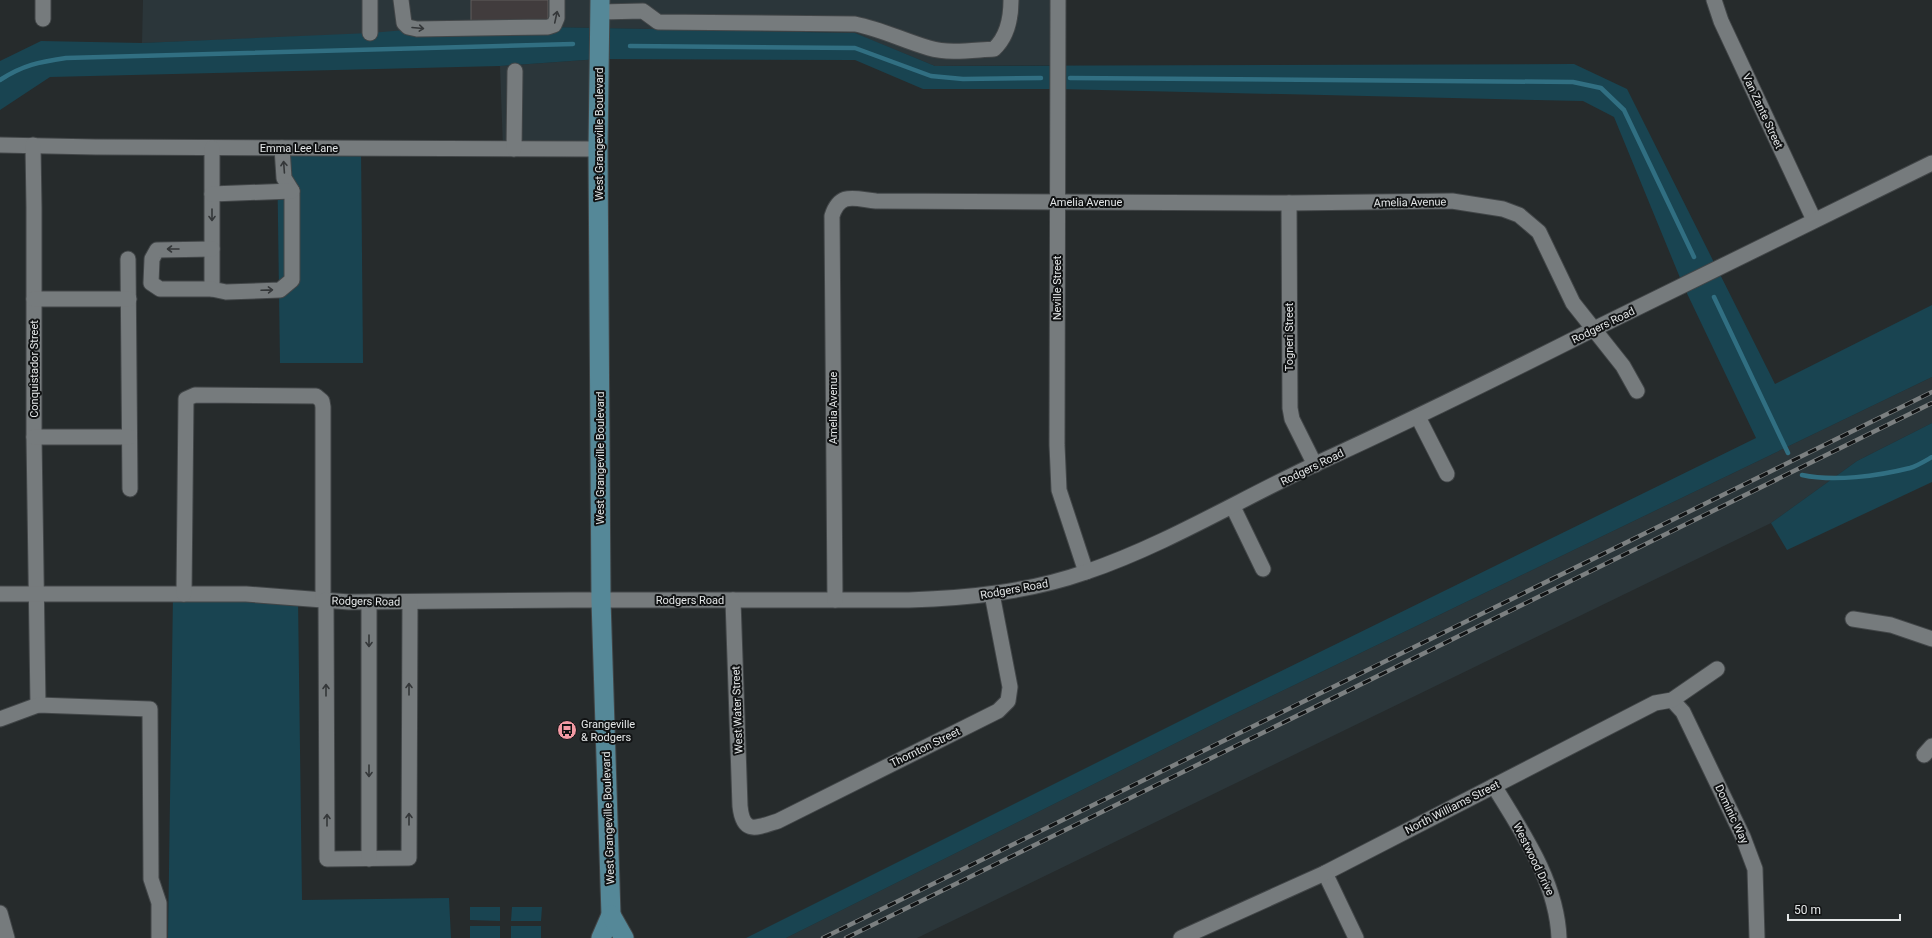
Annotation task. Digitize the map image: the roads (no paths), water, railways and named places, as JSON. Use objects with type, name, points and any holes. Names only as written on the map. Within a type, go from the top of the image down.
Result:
[{"type":"main road","name":"West Grangeville Boulevard","points":[[600,6],[598,149],[601,600],[611,915],[602,938]]},
{"type":"main road","name":"West Grangeville Boulevard","points":[[611,915],[624,938]]},
{"type":"street","points":[[43,0],[44,19]]},
{"type":"street","points":[[370,0],[370,33]]},
{"type":"street","points":[[401,0],[404,23],[408,27],[417,29],[548,27],[554,25],[557,18],[557,0]]},
{"type":"street","points":[[600,6],[643,11],[658,22],[855,24],[871,27],[930,48],[946,51],[994,49],[1001,42],[1011,12],[1011,0]]},
{"type":"street","name":"Neville Street","points":[[1058,0],[1057,445],[1059,490],[1086,572]]},
{"type":"street","name":"Van Zante Street","points":[[1714,0],[1721,21],[1814,220]]},
{"type":"street","points":[[514,149],[515,71]]},
{"type":"street","name":"Emma Lee Lane","points":[[0,145],[212,148],[598,149]]},
{"type":"street","name":"Conquistador Street","points":[[32,145],[35,593],[38,706]]},
{"type":"street","points":[[212,148],[212,289]]},
{"type":"street","points":[[212,249],[157,250],[152,259],[151,283],[160,289],[212,289],[226,292],[280,290],[292,280],[292,191],[284,178],[282,148]]},
{"type":"street","name":"Rodgers Road","points":[[0,594],[253,595],[369,602],[835,600],[952,599],[1026,589],[1086,572],[1142,550],[1315,465],[1418,417],[1682,285],[1932,163]]},
{"type":"street","points":[[212,194],[292,191]]},
{"type":"street","name":"Amelia Avenue","points":[[835,600],[832,216],[835,205],[840,200],[849,198],[876,201],[1289,203],[1452,202],[1487,205],[1518,215],[1539,232],[1573,303],[1623,366],[1637,391]]},
{"type":"street","name":"Togneri Street","points":[[1289,203],[1290,408],[1292,419],[1315,465]]},
{"type":"street","points":[[128,259],[130,488]]},
{"type":"street","points":[[34,299],[129,299]]},
{"type":"street","points":[[184,594],[186,399],[195,395],[316,396],[322,401],[323,407],[327,859],[409,858],[410,602]]},
{"type":"street","points":[[1418,417],[1447,474]]},
{"type":"street","points":[[34,437],[130,437]]},
{"type":"street","points":[[1232,507],[1263,569]]},
{"type":"street","name":"Thornton Street","points":[[742,820],[746,826],[759,827],[778,821],[998,712],[1008,701],[1010,687],[992,594]]},
{"type":"street","name":"West Water Street","points":[[733,600],[742,820]]},
{"type":"street","points":[[368,859],[369,602]]},
{"type":"street","points":[[1854,619],[1891,625],[1932,639]]},
{"type":"street","name":"North Williams Street","points":[[1181,938],[1325,872],[1655,703],[1672,700],[1717,669]]},
{"type":"street","name":"Dominic Way","points":[[1672,700],[1683,712],[1743,837],[1755,869],[1757,938]]},
{"type":"street","points":[[0,719],[38,706],[150,709],[151,879],[159,903],[159,938]]},
{"type":"street","name":"Westwood Drive","points":[[1494,786],[1527,843],[1552,894],[1558,917],[1559,938]]},
{"type":"street","points":[[1325,872],[1356,938]]},
{"type":"street","points":[[0,913],[7,938]]},
{"type":"waterway","points":[[0,80],[16,71],[32,65],[66,58],[573,44]]},
{"type":"waterway","points":[[630,46],[855,48],[931,76],[963,79],[1041,78]]},
{"type":"waterway","points":[[1070,78],[1573,82],[1601,88],[1624,110],[1694,257]]},
{"type":"waterway","points":[[1714,297],[1788,453]]},
{"type":"waterway","points":[[1802,475],[1828,478],[1870,476],[1910,468],[1932,457]]},
{"type":"railway","points":[[823,938],[1932,392]]},
{"type":"railway","points":[[846,938],[1932,403]]},
{"type":"place","name":"Grangeville & Rodgers","points":[[567,730]]}]
